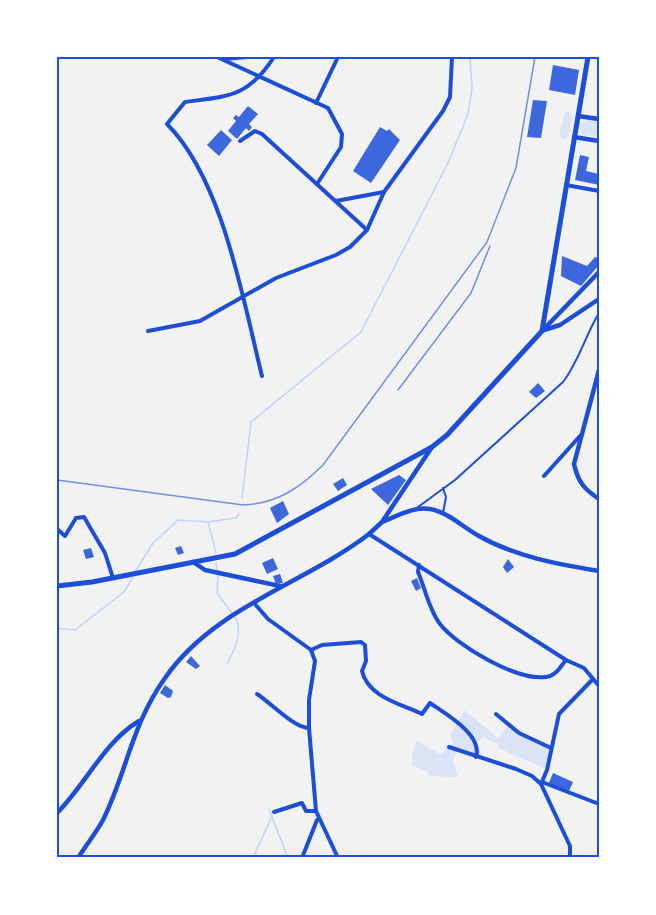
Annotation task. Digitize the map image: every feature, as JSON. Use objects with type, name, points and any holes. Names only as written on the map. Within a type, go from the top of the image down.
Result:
[{"type":"main road","points":[[57,586],[113,578],[235,554],[432,447],[447,435],[542,331],[588,57]]},
{"type":"street","points":[[219,58],[247,57]]},
{"type":"street","points":[[262,376],[226,236],[187,146],[167,124],[185,102],[233,95],[260,78],[274,57]]},
{"type":"street","points":[[316,103],[338,57]]},
{"type":"street","points":[[148,332],[200,321],[276,278],[336,255],[367,230],[384,192],[447,104],[452,77],[452,57]]},
{"type":"street","points":[[219,58],[328,108],[342,134],[340,147],[317,184]]},
{"type":"street","points":[[578,116],[599,119]]},
{"type":"street","points":[[240,141],[255,131],[262,134],[367,230]]},
{"type":"street","points":[[574,137],[599,141]]},
{"type":"street","points":[[566,185],[599,190]]},
{"type":"street","points":[[336,201],[384,192]]},
{"type":"street","points":[[542,331],[599,272]]},
{"type":"street","points":[[542,331],[560,325],[599,299]]},
{"type":"street","points":[[416,509],[563,382],[575,367],[586,335],[599,313]]},
{"type":"street","points":[[599,370],[574,464],[583,488],[599,499]]},
{"type":"street","points":[[544,476],[580,436]]},
{"type":"street","points":[[78,858],[103,819],[139,721],[166,675],[193,646],[230,617],[369,534],[382,522],[432,447]]},
{"type":"street","points":[[443,488],[446,497],[443,513]]},
{"type":"street","points":[[382,522],[416,509],[429,508],[443,513],[476,534],[543,562],[599,571]]},
{"type":"street","points":[[57,529],[65,536],[76,518],[84,517],[105,553],[113,578]]},
{"type":"street","points":[[369,534],[566,660],[584,668],[599,686]]},
{"type":"street","points":[[193,562],[205,570],[280,586]]},
{"type":"street","points":[[418,565],[418,572],[438,622],[472,649],[513,673],[530,677],[546,677],[555,674],[566,660]]},
{"type":"street","points":[[254,603],[268,620],[311,650],[315,661],[309,700],[309,726],[316,812],[317,819],[338,858]]},
{"type":"street","points":[[311,650],[322,645],[361,642],[365,645],[366,661],[362,671],[371,687],[384,698],[422,714],[430,703],[450,717],[475,741],[479,749],[476,757]]},
{"type":"street","points":[[541,783],[548,770],[559,714],[592,680]]},
{"type":"street","points":[[257,694],[294,724],[309,726]]},
{"type":"street","points":[[496,714],[519,733],[551,748]]},
{"type":"street","points":[[57,813],[75,794],[126,729],[139,721]]},
{"type":"street","points":[[449,747],[516,769],[541,783],[599,804]]},
{"type":"street","points":[[541,783],[570,846],[570,858]]},
{"type":"street","points":[[274,812],[302,803],[306,810],[316,812]]},
{"type":"street","points":[[302,858],[317,819]]},
{"type":"shaded area","points":[[565,112],[570,112],[572,117],[568,137],[563,140],[559,136]]},
{"type":"shaded area","points":[[586,119],[599,122],[599,137],[582,135],[579,125]]},
{"type":"shaded area","points":[[464,710],[498,738],[508,726],[531,741],[550,749],[547,770],[497,747],[498,745],[483,737],[477,743],[483,758],[457,750],[453,761],[458,777],[428,776],[428,772],[412,765],[413,751],[417,741],[441,755],[453,742],[450,736]]},
{"type":"building","points":[[553,65],[579,70],[575,95],[549,90]]},
{"type":"building","points":[[533,100],[547,101],[541,138],[527,137]]},
{"type":"building","points":[[248,106],[258,114],[249,124],[252,127],[249,131],[246,128],[237,139],[228,131],[236,121],[233,118],[236,115],[239,117]]},
{"type":"building","points":[[380,127],[387,131],[389,129],[400,140],[371,183],[353,171]]},
{"type":"building","points":[[221,130],[232,140],[219,156],[207,145]]},
{"type":"building","points":[[580,155],[589,157],[586,171],[599,174],[599,185],[575,180]]},
{"type":"building","points":[[562,256],[587,266],[595,257],[599,258],[599,265],[581,286],[561,276]]},
{"type":"building","points":[[538,383],[545,391],[536,398],[529,392]]},
{"type":"building","points":[[399,475],[406,480],[388,505],[371,489]]},
{"type":"building","points":[[343,478],[347,485],[338,491],[333,484]]},
{"type":"building","points":[[283,501],[289,514],[277,523],[270,508]]},
{"type":"building","points":[[181,546],[184,553],[178,555],[175,548]]},
{"type":"building","points":[[91,548],[94,557],[86,559],[83,550]]},
{"type":"building","points":[[273,558],[278,569],[267,574],[262,563]]},
{"type":"building","points":[[508,559],[514,567],[507,573],[503,567]]},
{"type":"building","points":[[280,574],[283,583],[276,584],[273,576]]},
{"type":"building","points":[[417,578],[421,588],[416,591],[411,581]]},
{"type":"building","points":[[191,656],[200,666],[196,669],[186,662]]},
{"type":"building","points":[[165,685],[173,691],[171,697],[168,698],[160,693]]},
{"type":"building","points":[[553,773],[573,782],[569,791],[549,783]]},
{"type":"waterway","points":[[242,498],[251,422],[361,332],[448,163],[468,114],[472,88],[470,57]]},
{"type":"waterway","points":[[135,572],[153,543],[178,520],[208,522],[236,518],[239,513]]},
{"type":"waterway","points":[[208,522],[216,553]]},
{"type":"waterway","points":[[216,563],[217,569]]},
{"type":"waterway","points":[[218,575],[217,593],[232,613]]},
{"type":"waterway","points":[[57,628],[75,630],[124,592],[133,577]]},
{"type":"waterway","points":[[227,664],[238,635],[239,628],[235,617]]},
{"type":"waterway","points":[[253,858],[272,816],[269,809]]},
{"type":"waterway","points":[[272,817],[288,858]]},
{"type":"railway","points":[[57,480],[243,505],[277,498],[296,488],[314,473],[323,465],[487,242],[516,168],[535,57]]},
{"type":"railway","points":[[398,390],[471,293],[490,246]]}]
